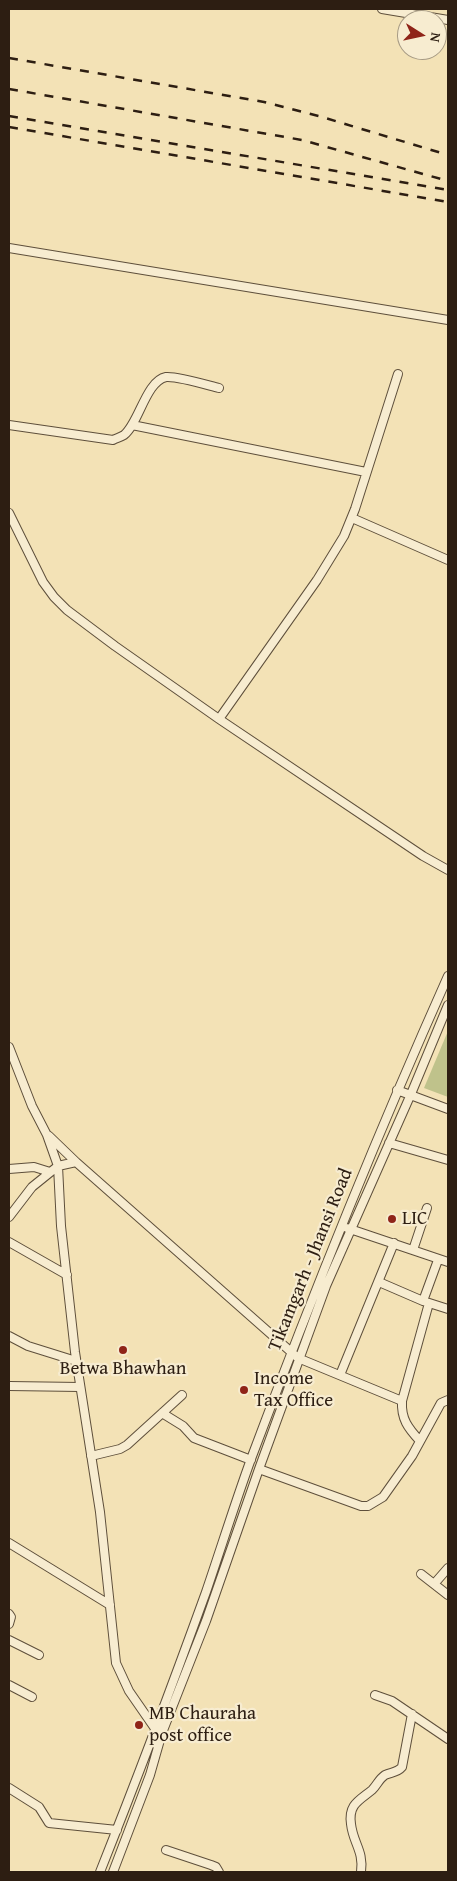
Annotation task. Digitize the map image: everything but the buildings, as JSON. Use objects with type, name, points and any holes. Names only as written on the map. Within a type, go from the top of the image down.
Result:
[{"type":"street","points":[[382,9],[448,20]]},
{"type":"street","points":[[9,248],[448,320]]},
{"type":"street","points":[[219,719],[329,562],[344,536],[352,518],[398,374]]},
{"type":"street","points":[[9,425],[113,440],[123,436],[132,426],[150,392],[159,381],[166,378],[174,378],[219,388]]},
{"type":"street","points":[[132,426],[366,472]]},
{"type":"street","points":[[9,513],[43,582],[54,597],[68,610],[115,646],[219,719],[423,856],[448,870]]},
{"type":"street","points":[[352,518],[448,560]]},
{"type":"street","name":"Tikamgarh - Jhansi Road","points":[[100,1872],[192,1628],[291,1352],[340,1226],[448,976]]},
{"type":"street","name":"Tikamgarh - Jhansi Road","points":[[113,1872],[150,1775],[162,1733],[202,1632],[298,1358],[350,1229],[411,1094],[448,1005]]},
{"type":"street","points":[[9,1047],[32,1106],[47,1135],[58,1166],[76,1361],[100,1512],[116,1663],[129,1691],[154,1729],[162,1733]]},
{"type":"street","points":[[398,1090],[448,1109]]},
{"type":"street","points":[[47,1135],[298,1358],[402,1401]]},
{"type":"street","points":[[389,1143],[448,1160]]},
{"type":"street","points":[[9,1217],[32,1187],[50,1172],[58,1166],[76,1162]]},
{"type":"street","points":[[9,1168],[34,1168],[50,1172]]},
{"type":"street","points":[[413,1250],[427,1208]]},
{"type":"street","points":[[340,1226],[448,1262]]},
{"type":"street","points":[[9,1242],[67,1275]]},
{"type":"street","points":[[340,1376],[394,1243]]},
{"type":"street","points":[[420,1441],[409,1429],[403,1417],[402,1401],[438,1260]]},
{"type":"street","points":[[379,1282],[448,1309]]},
{"type":"street","points":[[9,1336],[28,1346],[76,1361]]},
{"type":"street","points":[[9,1386],[80,1387]]},
{"type":"street","points":[[91,1456],[120,1449],[128,1445],[182,1395]]},
{"type":"street","points":[[259,1469],[361,1506],[368,1506],[383,1497],[412,1456],[441,1403],[448,1400]]},
{"type":"street","points":[[162,1413],[183,1426],[194,1438],[251,1460]]},
{"type":"street","points":[[242,1485],[252,1488]]},
{"type":"street","points":[[9,1543],[110,1605]]},
{"type":"street","points":[[434,1584],[448,1568]]},
{"type":"street","points":[[421,1574],[448,1595]]},
{"type":"street","points":[[9,1614],[11,1617],[9,1624]]},
{"type":"street","points":[[192,1628],[202,1632]]},
{"type":"street","points":[[9,1640],[39,1654]]},
{"type":"street","points":[[9,1685],[32,1696]]},
{"type":"street","points":[[375,1695],[392,1700],[448,1739]]},
{"type":"street","points":[[361,1872],[362,1858],[352,1830],[351,1813],[358,1799],[371,1791],[382,1777],[402,1767],[412,1714]]},
{"type":"street","points":[[9,1788],[39,1807],[49,1823],[117,1830]]},
{"type":"street","points":[[166,1850],[216,1867],[219,1872]]},
{"type":"green space","points":[[448,1031],[448,1097],[424,1088]]},
{"type":"railway","points":[[9,58],[264,102],[322,117],[448,155]]},
{"type":"railway","points":[[9,89],[302,140],[448,181]]},
{"type":"railway","points":[[9,116],[448,190]]},
{"type":"railway","points":[[9,127],[448,202]]},
{"type":"place","name":"LIC","points":[[392,1219]]},
{"type":"place","name":"Betwa Bhawhan","points":[[123,1350]]},
{"type":"place","name":"Income Tax Office","points":[[244,1390]]},
{"type":"place","name":"MB Chauraha post office","points":[[139,1725]]}]
